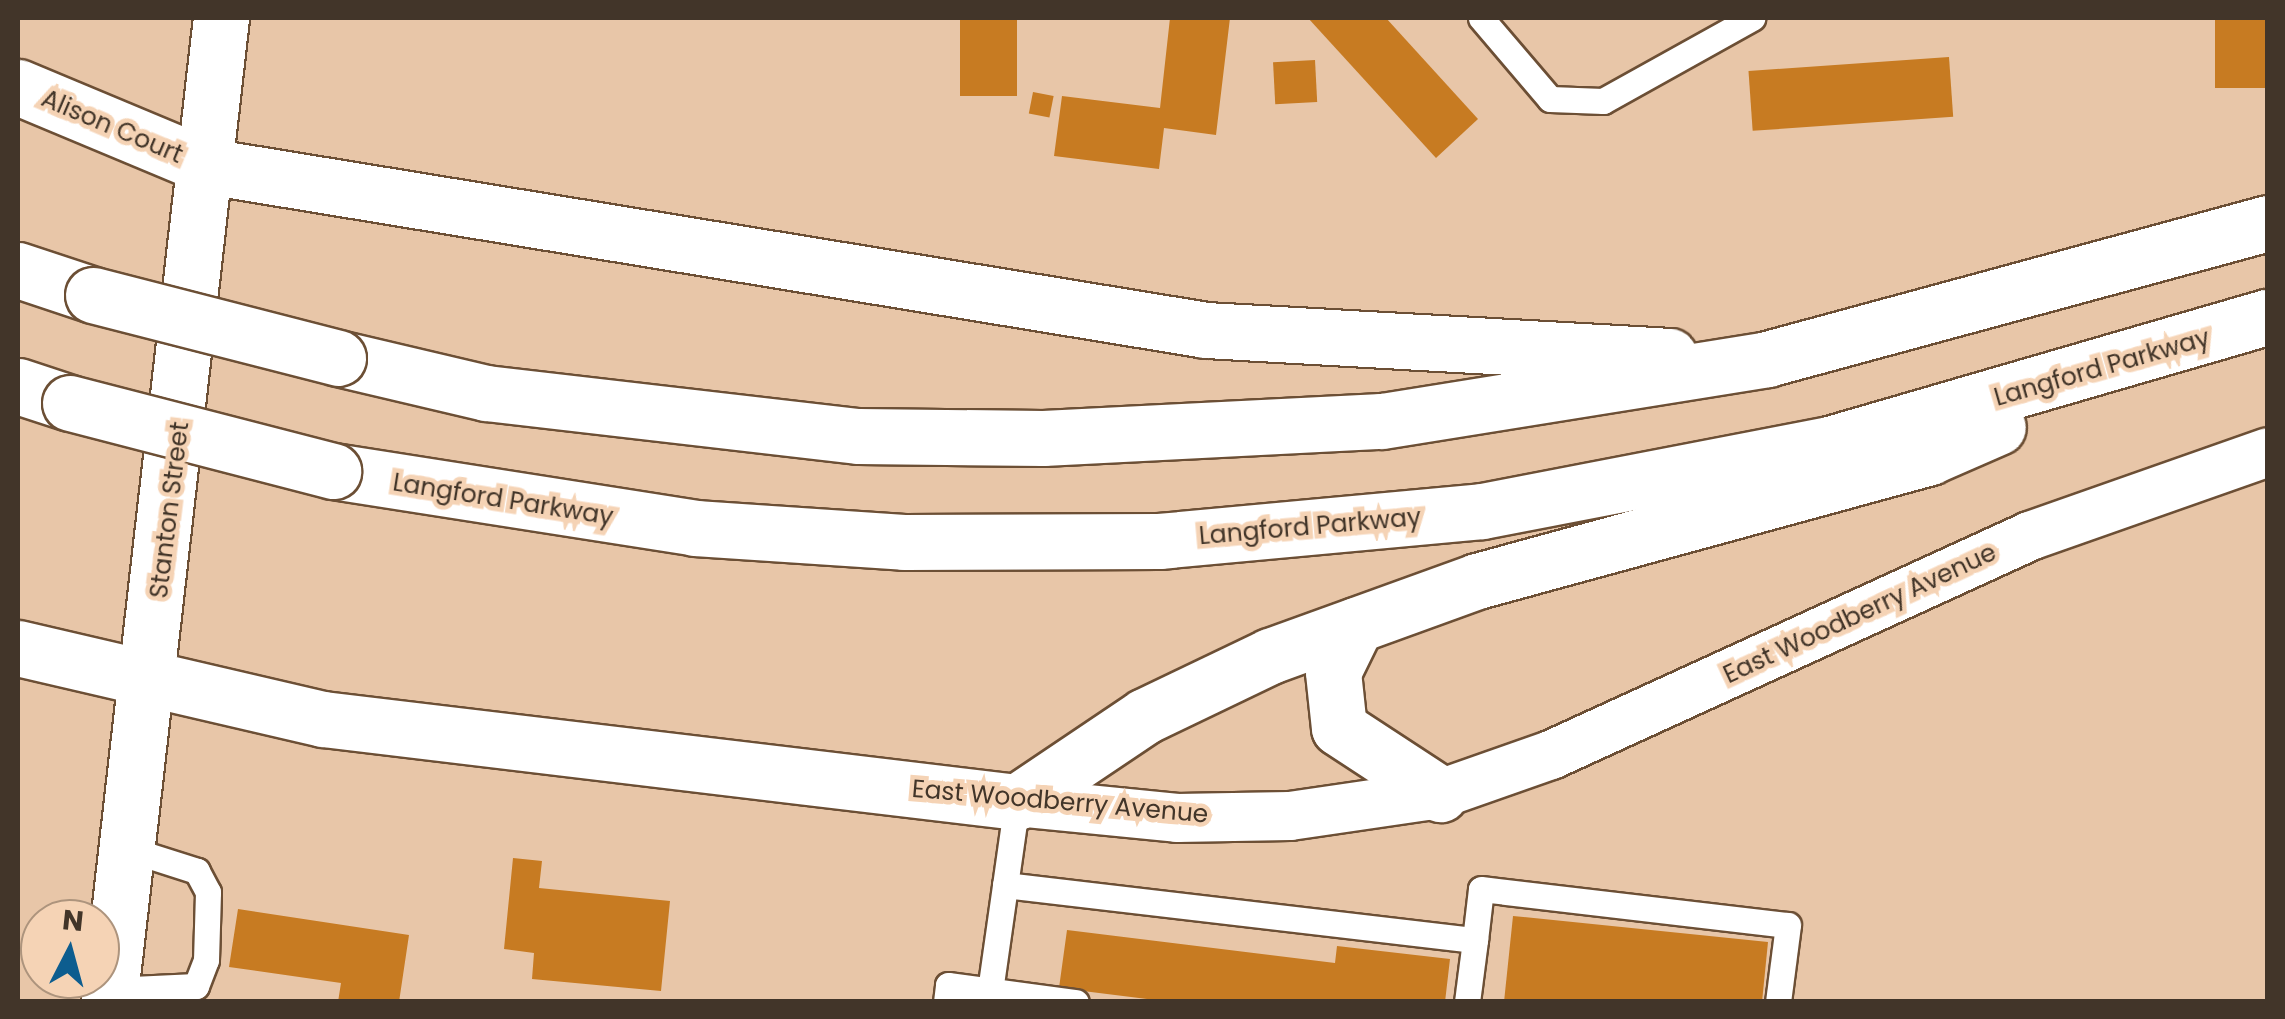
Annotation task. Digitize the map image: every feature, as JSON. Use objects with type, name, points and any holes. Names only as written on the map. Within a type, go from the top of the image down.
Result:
[{"type":"main road","name":"Stanton Street","points":[[120,914],[150,680],[221,18]]},
{"type":"main road","name":"Alison Court","points":[[18,87],[207,166],[1187,328],[1767,359]]},
{"type":"main road","points":[[18,270],[92,295],[486,394],[653,418],[858,436],[1043,438],[1382,421],[1767,359],[2268,222]]},
{"type":"main road","name":"Langford Parkway","points":[[18,386],[333,471],[696,528],[904,542],[1159,541],[1482,511],[1826,445],[2190,346],[2268,317]]},
{"type":"main road","points":[[1018,802],[1145,716],[1356,624],[1477,581],[1929,457],[2190,346]]},
{"type":"main road","points":[[1356,624],[1332,672],[1339,728],[1440,794]]},
{"type":"main road","name":"East Woodberry Avenue","points":[[18,648],[323,719],[1018,802]]},
{"type":"street","name":"East Woodberry Avenue","points":[[1018,802],[1177,818],[1290,816],[1440,794],[1551,755],[2030,536],[2268,452]]},
{"type":"lane","points":[[1482,18],[1550,99],[1604,101],[1752,18]]},
{"type":"lane","points":[[990,990],[1018,802]]},
{"type":"lane","points":[[120,995],[196,986],[206,960],[208,892],[198,871],[128,849]]},
{"type":"lane","points":[[1006,885],[1475,940]]},
{"type":"lane","points":[[1467,1002],[1481,888],[1788,926],[1778,1002]]},
{"type":"lane","points":[[946,1002],[948,986],[1076,1002]]},
{"type":"building","points":[[960,18],[1017,18],[1017,96],[960,96]]},
{"type":"building","points":[[1170,18],[1230,18],[1216,135],[1164,128],[1159,169],[1054,156],[1062,96],[1160,108]]},
{"type":"building","points":[[1308,18],[1386,18],[1478,119],[1436,158]]},
{"type":"building","points":[[2215,18],[2268,18],[2268,88],[2215,88]]},
{"type":"building","points":[[1949,57],[1953,117],[1753,131],[1748,71]]},
{"type":"building","points":[[1315,60],[1317,102],[1275,104],[1273,62]]},
{"type":"building","points":[[1033,92],[1054,96],[1049,118],[1029,114]]},
{"type":"building","points":[[513,858],[542,861],[539,888],[670,901],[661,991],[532,979],[534,953],[504,949]]},
{"type":"building","points":[[238,909],[409,935],[399,1002],[338,1002],[341,983],[229,967]]},
{"type":"building","points":[[1513,916],[1768,942],[1762,1002],[1504,1002]]},
{"type":"building","points":[[1067,930],[1335,963],[1337,946],[1450,959],[1445,1002],[1171,1002],[1059,988]]}]
